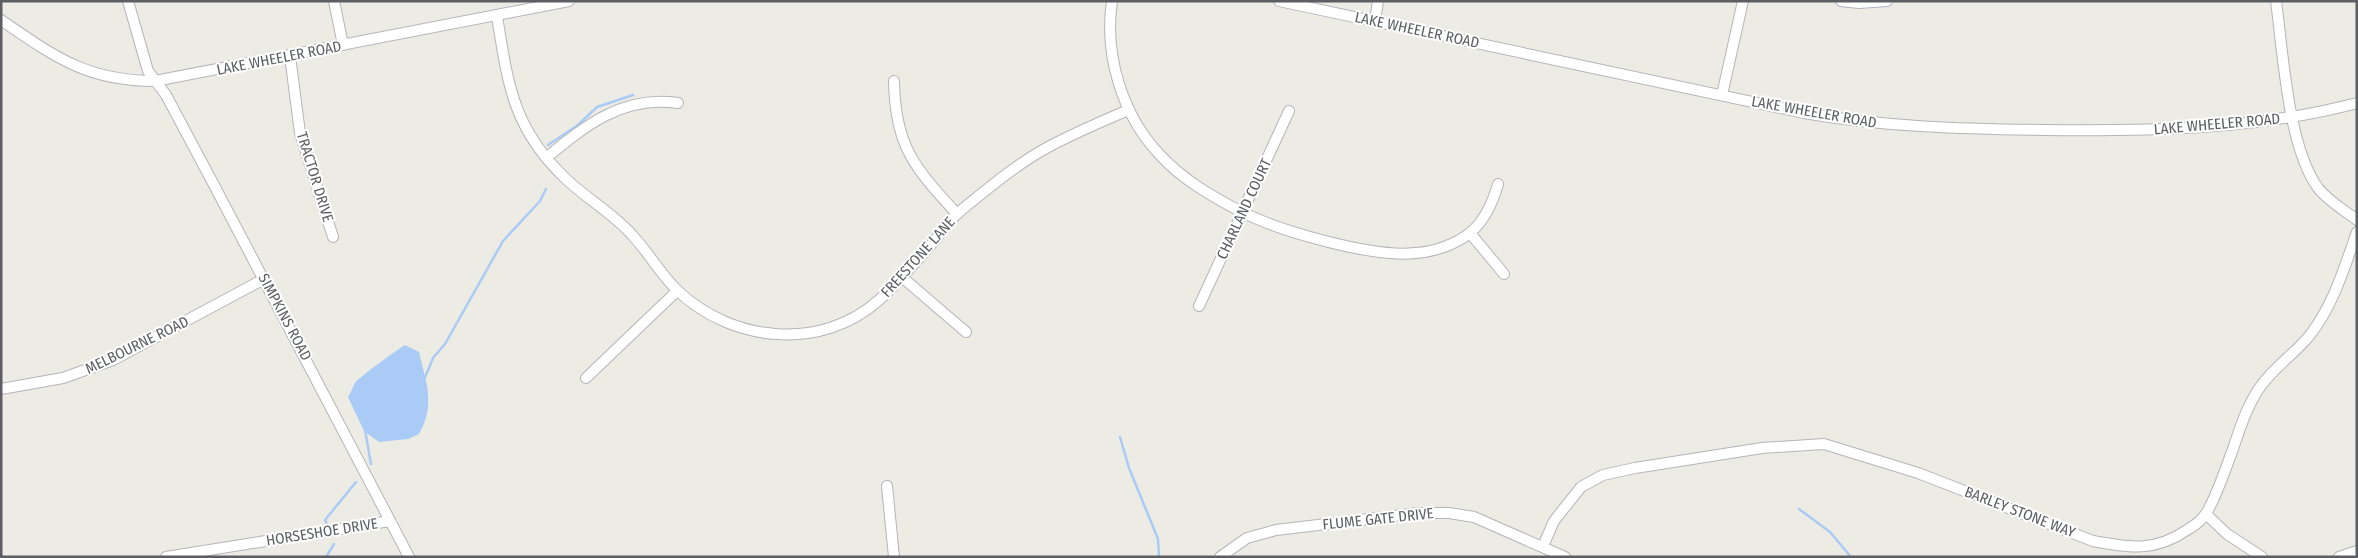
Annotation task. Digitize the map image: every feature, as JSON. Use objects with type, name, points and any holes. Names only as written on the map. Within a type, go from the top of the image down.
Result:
[{"type":"street","name":"SIMPKINS ROAD","points":[[128,1],[148,71],[166,95],[409,557]]},
{"type":"street","points":[[334,1],[343,46]]},
{"type":"street","name":"LAKE WHEELER ROAD","points":[[1,20],[41,48],[80,69],[120,79],[156,81],[569,1]]},
{"type":"street","points":[[1112,1],[1110,16],[1111,44],[1116,74],[1128,110],[1154,148],[1177,172],[1193,184],[1242,212],[1288,229],[1335,243],[1395,254],[1415,254],[1435,250],[1470,234],[1481,222],[1493,202],[1498,184]]},
{"type":"street","name":"LAKE WHEELER ROAD","points":[[1279,1],[1804,113],[1875,124],[1983,129],[2099,131],[2196,129],[2292,117],[2357,103]]},
{"type":"street","points":[[1376,21],[1378,1]]},
{"type":"street","points":[[1722,95],[1743,1]]},
{"type":"street","points":[[1841,1],[1859,3],[1887,1]]},
{"type":"street","points":[[2276,1],[2292,117],[2302,158],[2318,187],[2326,196],[2357,220]]},
{"type":"street","name":"FREESTONE LANE","points":[[497,16],[510,87],[517,113],[531,139],[546,158],[566,179],[633,235],[677,291],[712,316],[741,329],[760,334],[800,334],[822,331],[860,315],[903,278],[957,214],[1040,152],[1077,132],[1128,110]]},
{"type":"street","name":"TRACTOR DRIVE","points":[[290,56],[300,133],[333,237]]},
{"type":"street","points":[[894,81],[897,121],[903,142],[914,166],[957,214]]},
{"type":"street","points":[[546,158],[584,127],[613,111],[661,101],[678,103]]},
{"type":"street","name":"CHARLAND COURT","points":[[1199,306],[1289,111]]},
{"type":"street","name":"BARLEY STONE WAY","points":[[1543,546],[1554,521],[1581,487],[1603,475],[1635,468],[1762,448],[1824,444],[1918,473],[2093,540],[2150,552],[2180,535],[2206,514],[2220,483],[2247,408],[2270,374],[2309,337],[2320,321],[2332,301],[2357,232]]},
{"type":"street","points":[[1470,234],[1504,274]]},
{"type":"street","points":[[903,278],[966,332]]},
{"type":"street","name":"MELBOURNE ROAD","points":[[1,389],[64,378],[114,360],[264,279]]},
{"type":"street","points":[[586,378],[677,291]]},
{"type":"street","points":[[887,486],[894,557]]},
{"type":"street","name":"FLUME GATE DRIVE","points":[[1220,557],[1247,538],[1276,530],[1419,513],[1449,513],[1474,517],[1565,557]]},
{"type":"street","points":[[2206,514],[2226,534],[2262,557]]},
{"type":"street","name":"HORSESHOE DRIVE","points":[[166,557],[390,521]]},
{"type":"street","points":[[2339,557],[2357,551]]},
{"type":"water","points":[[405,345],[419,352],[427,384],[427,413],[419,434],[408,439],[379,442],[364,431],[348,397],[358,380]]},
{"type":"waterway","points":[[548,145],[578,125],[597,107],[633,95]]},
{"type":"waterway","points":[[424,380],[433,358],[445,344],[503,241],[540,201],[546,189]]},
{"type":"waterway","points":[[365,430],[371,464]]},
{"type":"waterway","points":[[1120,437],[1129,468],[1158,539],[1159,557]]},
{"type":"waterway","points":[[328,526],[325,520],[356,482]]},
{"type":"waterway","points":[[1799,509],[1830,532],[1851,557]]},
{"type":"waterway","points":[[326,557],[334,544]]}]
